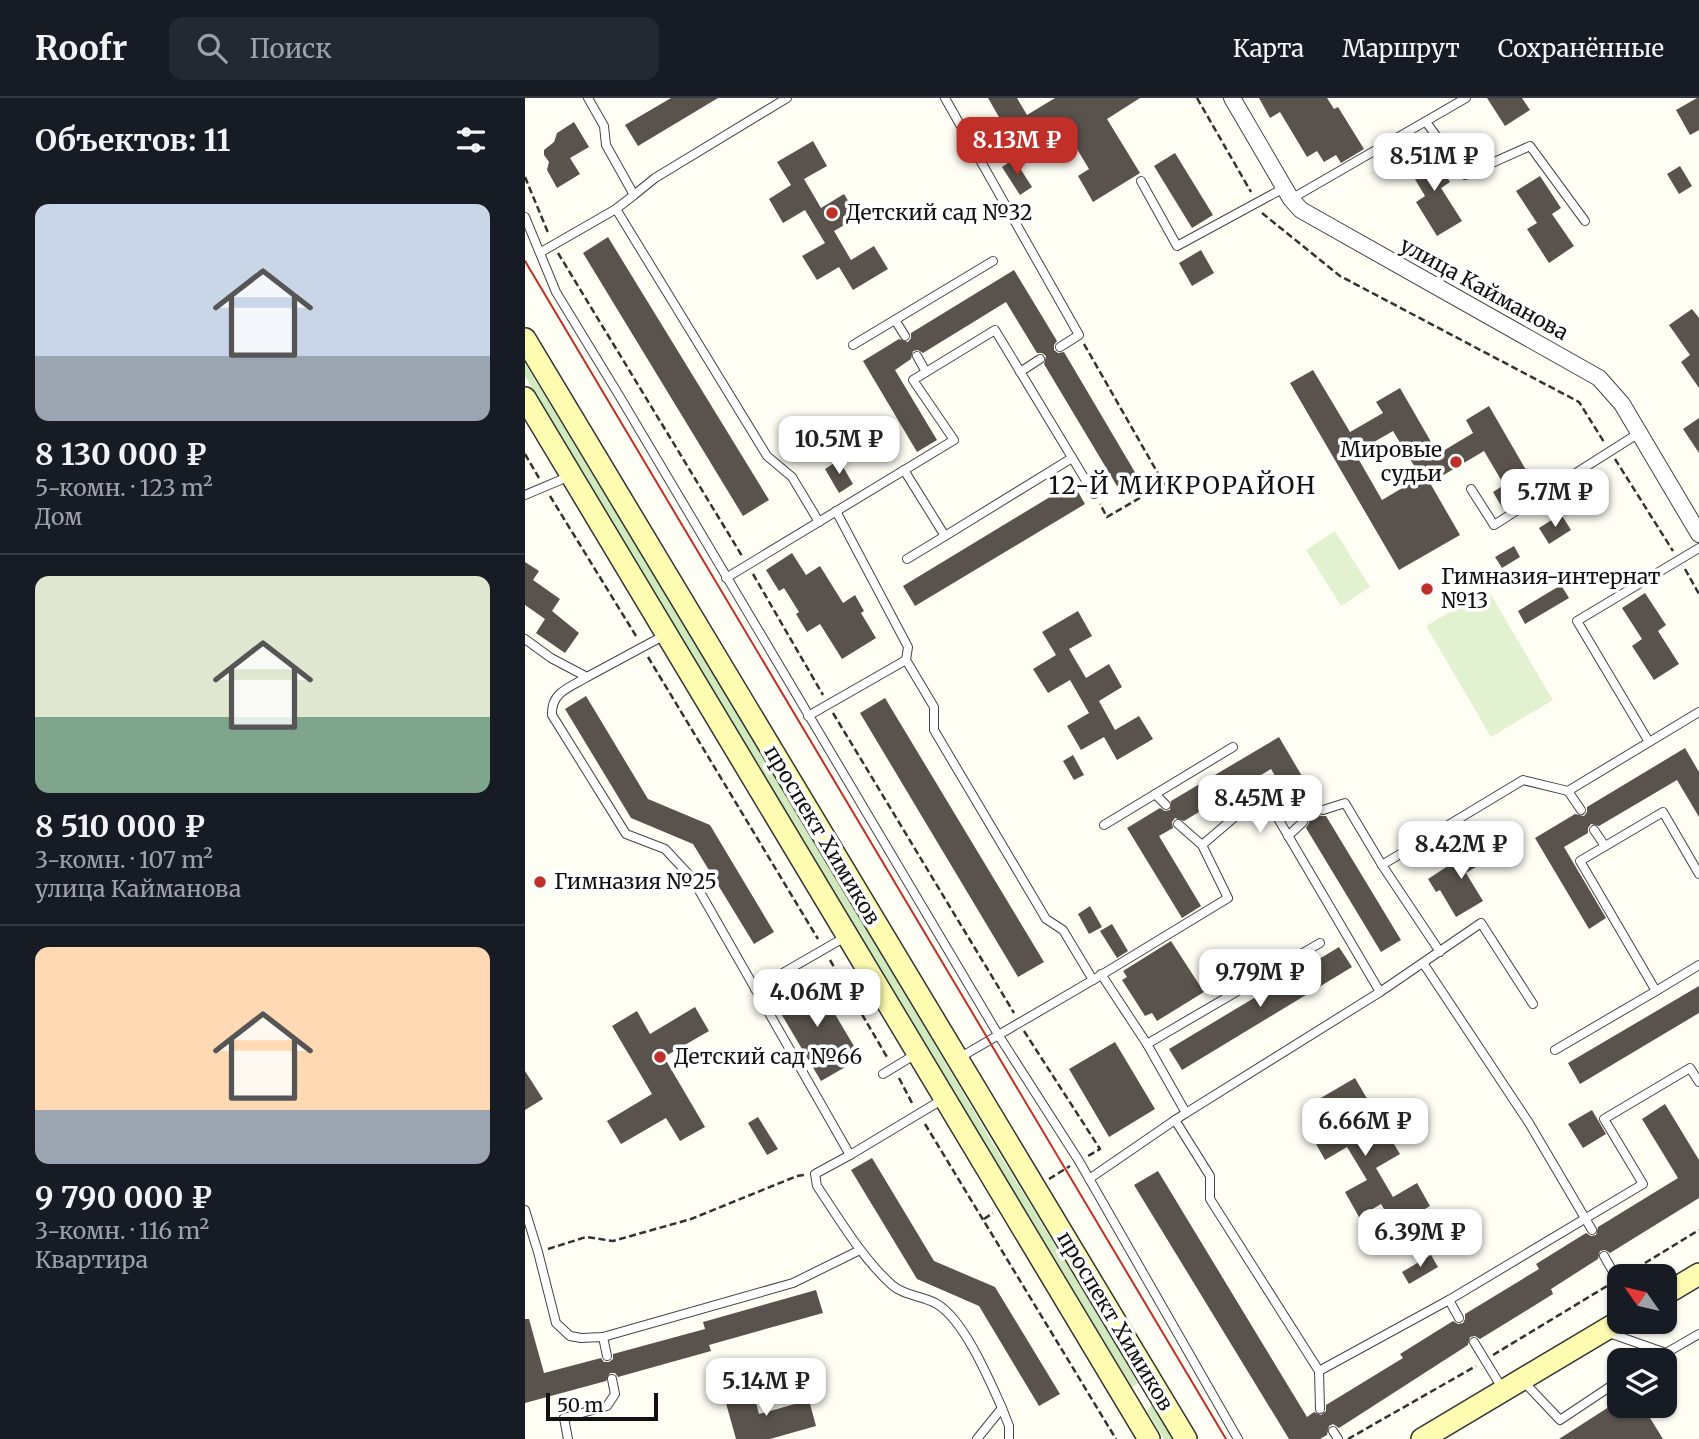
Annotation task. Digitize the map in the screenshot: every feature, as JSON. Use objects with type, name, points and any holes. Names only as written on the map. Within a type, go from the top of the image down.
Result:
[{"type":"main road","name":"проспект Химиков","points":[[525,339],[1186,1439]]},
{"type":"main road","name":"проспект Химиков","points":[[525,398],[1145,1433]]},
{"type":"main road","points":[[1677,1287],[1699,1274]]},
{"type":"main road","points":[[1428,1438],[1607,1329]]},
{"type":"main road","points":[[1145,1433],[1138,1408],[1145,1398],[1157,1401],[1172,1415]]},
{"type":"street","name":"улица Кайманова","points":[[1232,98],[1288,193],[1301,210],[1599,378],[1622,404],[1698,530]]},
{"type":"lane","points":[[588,98],[604,126],[605,145],[634,195]]},
{"type":"lane","points":[[541,252],[615,209],[655,178],[787,98]]},
{"type":"lane","points":[[945,98],[1079,335],[1060,346]]},
{"type":"lane","points":[[1141,181],[1177,246],[1257,203],[1288,193],[1426,122],[1466,98]]},
{"type":"lane","points":[[1426,122],[1465,175],[1530,146],[1585,221]]},
{"type":"lane","points":[[615,209],[767,456],[792,477],[819,522]]},
{"type":"lane","points":[[525,217],[556,292],[999,1036],[1089,1179],[1238,1439]]},
{"type":"lane","points":[[853,345],[993,261]]},
{"type":"lane","points":[[895,320],[905,336]]},
{"type":"lane","points":[[726,578],[954,440],[913,380],[995,330],[1094,494]]},
{"type":"lane","points":[[917,356],[926,372]]},
{"type":"lane","points":[[1020,372],[1040,359]]},
{"type":"lane","points":[[1471,489],[1494,525],[1639,433]]},
{"type":"lane","points":[[907,559],[1073,458]]},
{"type":"lane","points":[[904,470],[945,536]]},
{"type":"lane","points":[[525,495],[572,475]]},
{"type":"lane","points":[[836,511],[908,647],[906,660],[934,707],[934,730],[1046,919],[1063,930],[1093,980]]},
{"type":"lane","points":[[1649,742],[1577,621],[1699,548]]},
{"type":"lane","points":[[667,634],[555,697],[552,715],[626,834],[665,849],[692,878],[850,1155]]},
{"type":"lane","points":[[525,639],[551,658],[587,677]]},
{"type":"lane","points":[[808,716],[906,660]]},
{"type":"lane","points":[[1568,791],[1699,712]]},
{"type":"lane","points":[[1104,825],[1233,747]]},
{"type":"lane","points":[[1381,865],[1523,780],[1568,791],[1581,810]]},
{"type":"lane","points":[[1202,845],[1263,793],[1380,992]]},
{"type":"lane","points":[[1155,794],[1166,805]]},
{"type":"lane","points":[[1323,810],[1345,803],[1381,865],[1440,952]]},
{"type":"lane","points":[[1656,991],[1580,860],[1663,812],[1699,874]]},
{"type":"lane","points":[[1288,836],[1303,822]]},
{"type":"lane","points":[[957,1060],[1228,898],[1202,845],[1178,824]]},
{"type":"lane","points":[[1594,830],[1605,846]]},
{"type":"lane","points":[[1688,856],[1699,850]]},
{"type":"lane","points":[[1089,1179],[1175,1120],[1380,992],[1481,923],[1533,1004]]},
{"type":"lane","points":[[755,989],[848,935]]},
{"type":"lane","points":[[1147,1044],[1320,943]]},
{"type":"lane","points":[[1423,963],[1529,1123],[1592,1230]]},
{"type":"lane","points":[[1555,1050],[1699,965]]},
{"type":"lane","points":[[1101,974],[1147,1044],[1186,1113]]},
{"type":"lane","points":[[883,1074],[919,1053]]},
{"type":"lane","points":[[1319,1371],[1449,1300],[1643,1184],[1604,1119],[1690,1068],[1699,1082]]},
{"type":"lane","points":[[945,1098],[815,1174],[817,1186],[860,1250],[894,1287],[938,1304],[956,1321],[980,1357],[1009,1426],[1009,1439]]},
{"type":"lane","points":[[1175,1120],[1210,1176],[1210,1199],[1319,1371],[1319,1409]]},
{"type":"lane","points":[[525,1210],[556,1322],[570,1336],[581,1338],[603,1337],[793,1283],[860,1250]]},
{"type":"lane","points":[[1604,1256],[1609,1264]]},
{"type":"lane","points":[[1449,1300],[1459,1318]]},
{"type":"lane","points":[[1628,1334],[1666,1353],[1699,1334]]},
{"type":"lane","points":[[603,1337],[607,1356]]},
{"type":"lane","points":[[1474,1342],[1513,1385],[1560,1420],[1607,1389]]},
{"type":"lane","points":[[568,1439],[563,1418],[607,1406],[615,1394],[612,1379]]},
{"type":"lane","points":[[977,1439],[1002,1408]]},
{"type":"path","points":[[1197,98],[1263,215],[1341,276],[1579,402],[1699,594]]},
{"type":"path","points":[[525,177],[553,245],[748,565],[828,705],[1020,1024],[1101,1149]]},
{"type":"path","points":[[1079,335],[1164,484],[1107,517],[1094,494]]},
{"type":"path","points":[[538,1252],[586,1237],[613,1241],[691,1219],[797,1176],[815,1174]]},
{"type":"path","points":[[1644,1264],[1699,1230]]},
{"type":"green space","points":[[525,363],[1139,1383],[1132,1387],[525,376]]},
{"type":"green space","points":[[1335,531],[1370,587],[1341,606],[1306,550]]},
{"type":"green space","points":[[1488,590],[1553,700],[1491,737],[1426,626]]},
{"type":"green space","points":[[1151,1405],[1173,1439],[1164,1439],[1147,1411]]},
{"type":"building","points":[[671,98],[718,98],[638,146],[625,125]]},
{"type":"building","points":[[988,98],[1017,98],[1027,115],[1055,98],[1140,98],[1107,119],[1140,173],[1093,202],[1078,176],[1089,169],[1062,124],[1018,150]]},
{"type":"building","points":[[1259,98],[1327,98],[1334,109],[1338,107],[1364,149],[1341,163],[1336,155],[1324,162],[1317,151],[1307,157],[1280,112],[1270,118]]},
{"type":"building","points":[[1487,98],[1522,98],[1530,110],[1505,126]]},
{"type":"building","points":[[1697,98],[1699,130],[1690,135],[1676,110]]},
{"type":"building","points":[[574,122],[589,147],[570,158],[580,174],[557,188],[547,170],[549,162],[544,150],[554,142],[557,133]]},
{"type":"building","points":[[813,141],[827,166],[804,179],[821,208],[844,194],[858,217],[834,231],[851,260],[874,246],[888,269],[853,290],[839,267],[817,280],[802,256],[825,243],[805,210],[783,223],[769,199],[791,185],[777,162]]},
{"type":"building","points":[[1430,150],[1450,182],[1441,188],[1462,221],[1437,236],[1416,202],[1425,196],[1406,164]]},
{"type":"building","points":[[1175,153],[1213,215],[1192,228],[1154,166]]},
{"type":"building","points":[[1014,159],[1032,187],[1020,195],[1002,167]]},
{"type":"building","points":[[1680,166],[1692,186],[1679,194],[1667,174]]},
{"type":"building","points":[[1540,176],[1561,208],[1552,214],[1574,246],[1549,263],[1527,229],[1537,223],[1516,191]]},
{"type":"building","points":[[608,237],[769,500],[743,516],[583,253]]},
{"type":"building","points":[[1201,250],[1214,273],[1192,286],[1179,263]]},
{"type":"building","points":[[1014,270],[1057,341],[1054,350],[1058,353],[1064,352],[1136,474],[1117,486],[1044,364],[1046,356],[1037,353],[1006,302],[923,353],[913,351],[911,359],[895,370],[937,440],[917,452],[863,361],[899,339],[908,342],[911,333]]},
{"type":"building","points":[[1692,309],[1699,318],[1699,388],[1681,362],[1690,355],[1669,325]]},
{"type":"building","points":[[1313,370],[1350,432],[1383,413],[1376,402],[1400,388],[1438,454],[1473,433],[1466,420],[1489,406],[1537,489],[1503,509],[1493,492],[1504,485],[1484,451],[1430,483],[1460,535],[1399,570],[1290,383]],"holes":[[[1393,431],[1421,477],[1382,500],[1355,453]]]},
{"type":"building","points":[[1699,418],[1699,453],[1683,429]]},
{"type":"building","points":[[839,460],[853,484],[839,493],[825,469]]},
{"type":"building","points":[[1073,483],[1085,504],[915,606],[903,586]]},
{"type":"building","points":[[1561,514],[1571,530],[1549,544],[1539,528]]},
{"type":"building","points":[[1514,546],[1520,557],[1502,568],[1495,557]]},
{"type":"building","points":[[792,553],[806,575],[820,566],[843,603],[855,595],[864,611],[861,613],[876,638],[842,659],[820,624],[807,632],[796,614],[799,612],[784,588],[779,591],[766,570]]},
{"type":"building","points":[[525,562],[539,571],[533,580],[560,599],[552,611],[579,633],[565,653],[536,633],[545,619],[525,605]]},
{"type":"building","points":[[1561,585],[1569,598],[1525,624],[1518,611]]},
{"type":"building","points":[[1645,593],[1666,625],[1658,631],[1679,664],[1654,680],[1632,646],[1642,639],[1622,608]]},
{"type":"building","points":[[1078,611],[1092,636],[1069,649],[1086,678],[1109,664],[1122,687],[1099,701],[1115,730],[1139,716],[1153,739],[1117,760],[1104,737],[1081,750],[1067,726],[1089,713],[1070,680],[1048,693],[1033,669],[1056,655],[1042,632]]},
{"type":"building","points":[[586,696],[648,799],[710,825],[774,932],[754,944],[693,844],[631,818],[565,709]]},
{"type":"building","points":[[885,698],[1044,962],[1018,977],[860,713]]},
{"type":"building","points":[[1279,737],[1319,805],[1317,813],[1326,816],[1401,940],[1381,952],[1306,828],[1308,818],[1299,817],[1271,769],[1184,821],[1175,818],[1172,822],[1173,828],[1159,836],[1201,906],[1182,918],[1127,828],[1160,808],[1170,810],[1171,801]]},
{"type":"building","points":[[1685,748],[1699,772],[1699,817],[1677,780],[1599,826],[1591,824],[1588,833],[1564,847],[1606,918],[1589,929],[1535,838],[1575,814],[1584,816],[1587,807]]},
{"type":"building","points":[[1073,755],[1084,775],[1074,780],[1063,761]]},
{"type":"building","points":[[1483,843],[1492,857],[1466,873],[1483,901],[1456,917],[1440,890],[1436,892],[1428,879]]},
{"type":"building","points":[[1090,906],[1102,927],[1089,934],[1078,914]]},
{"type":"building","points":[[1112,924],[1128,951],[1117,958],[1100,931]]},
{"type":"building","points":[[1171,941],[1204,992],[1157,1021],[1152,1013],[1145,1016],[1122,980],[1127,977],[1123,971]]},
{"type":"building","points":[[1339,947],[1352,967],[1182,1070],[1169,1049]]},
{"type":"building","points":[[813,977],[861,1058],[821,1081],[773,1000]]},
{"type":"building","points":[[1699,986],[1699,1013],[1580,1084],[1568,1063]]},
{"type":"building","points":[[695,1007],[709,1031],[664,1057],[705,1127],[680,1141],[666,1118],[621,1144],[607,1121],[652,1094],[612,1026],[637,1011],[650,1034]]},
{"type":"building","points":[[1115,1042],[1155,1109],[1109,1137],[1069,1069]]},
{"type":"building","points":[[525,1071],[543,1099],[525,1110]]},
{"type":"building","points":[[1355,1078],[1369,1102],[1346,1116],[1363,1145],[1386,1131],[1400,1154],[1376,1168],[1393,1197],[1417,1183],[1430,1206],[1395,1227],[1381,1204],[1359,1217],[1345,1192],[1367,1180],[1347,1147],[1325,1160],[1311,1135],[1333,1122],[1319,1099]]},
{"type":"building","points":[[1665,1104],[1699,1160],[1699,1198],[1610,1253],[1600,1251],[1598,1259],[1551,1289],[1553,1294],[1480,1339],[1470,1337],[1468,1345],[1339,1428],[1333,1424],[1329,1426],[1327,1435],[1320,1439],[1289,1439],[1134,1185],[1158,1171],[1307,1417],[1314,1412],[1321,1415],[1326,1411],[1326,1405],[1403,1358],[1400,1354],[1453,1321],[1463,1323],[1465,1314],[1539,1269],[1536,1264],[1586,1233],[1596,1235],[1598,1227],[1678,1178],[1642,1119]]},
{"type":"building","points":[[1592,1110],[1606,1134],[1583,1148],[1568,1124]]},
{"type":"building","points":[[758,1117],[778,1149],[767,1155],[748,1123]]},
{"type":"building","points":[[872,1158],[934,1261],[995,1287],[1060,1394],[1039,1406],[979,1306],[917,1279],[851,1170]]},
{"type":"building","points":[[1431,1255],[1438,1267],[1409,1284],[1402,1272]]},
{"type":"building","points":[[816,1290],[823,1313],[709,1345],[711,1351],[618,1377],[615,1373],[610,1373],[606,1381],[525,1403],[525,1319],[529,1319],[544,1373],[601,1358],[604,1362],[609,1362],[613,1359],[613,1354],[705,1329],[703,1322]]},
{"type":"building","points":[[752,1388],[759,1414],[809,1400],[816,1426],[770,1439],[736,1439],[724,1396]]},
{"type":"building","points":[[1607,1408],[1607,1418],[1650,1418],[1663,1439],[1559,1439]]},
{"type":"tram line","points":[[525,261],[1226,1439]]},
{"type":"place","name":"Детский сад №32","points":[[832,213]]},
{"type":"place","name":"Мировые судьи","points":[[1456,462]]},
{"type":"place","name":"Гимназия-интернат №13","points":[[1427,589]]},
{"type":"place","name":"Гимназия №25","points":[[540,882]]},
{"type":"place","name":"Детский сад №66","points":[[660,1057]]},
{"type":"district","name":"12-Й МИКРОРАЙОН","points":[[1183,486]]}]
